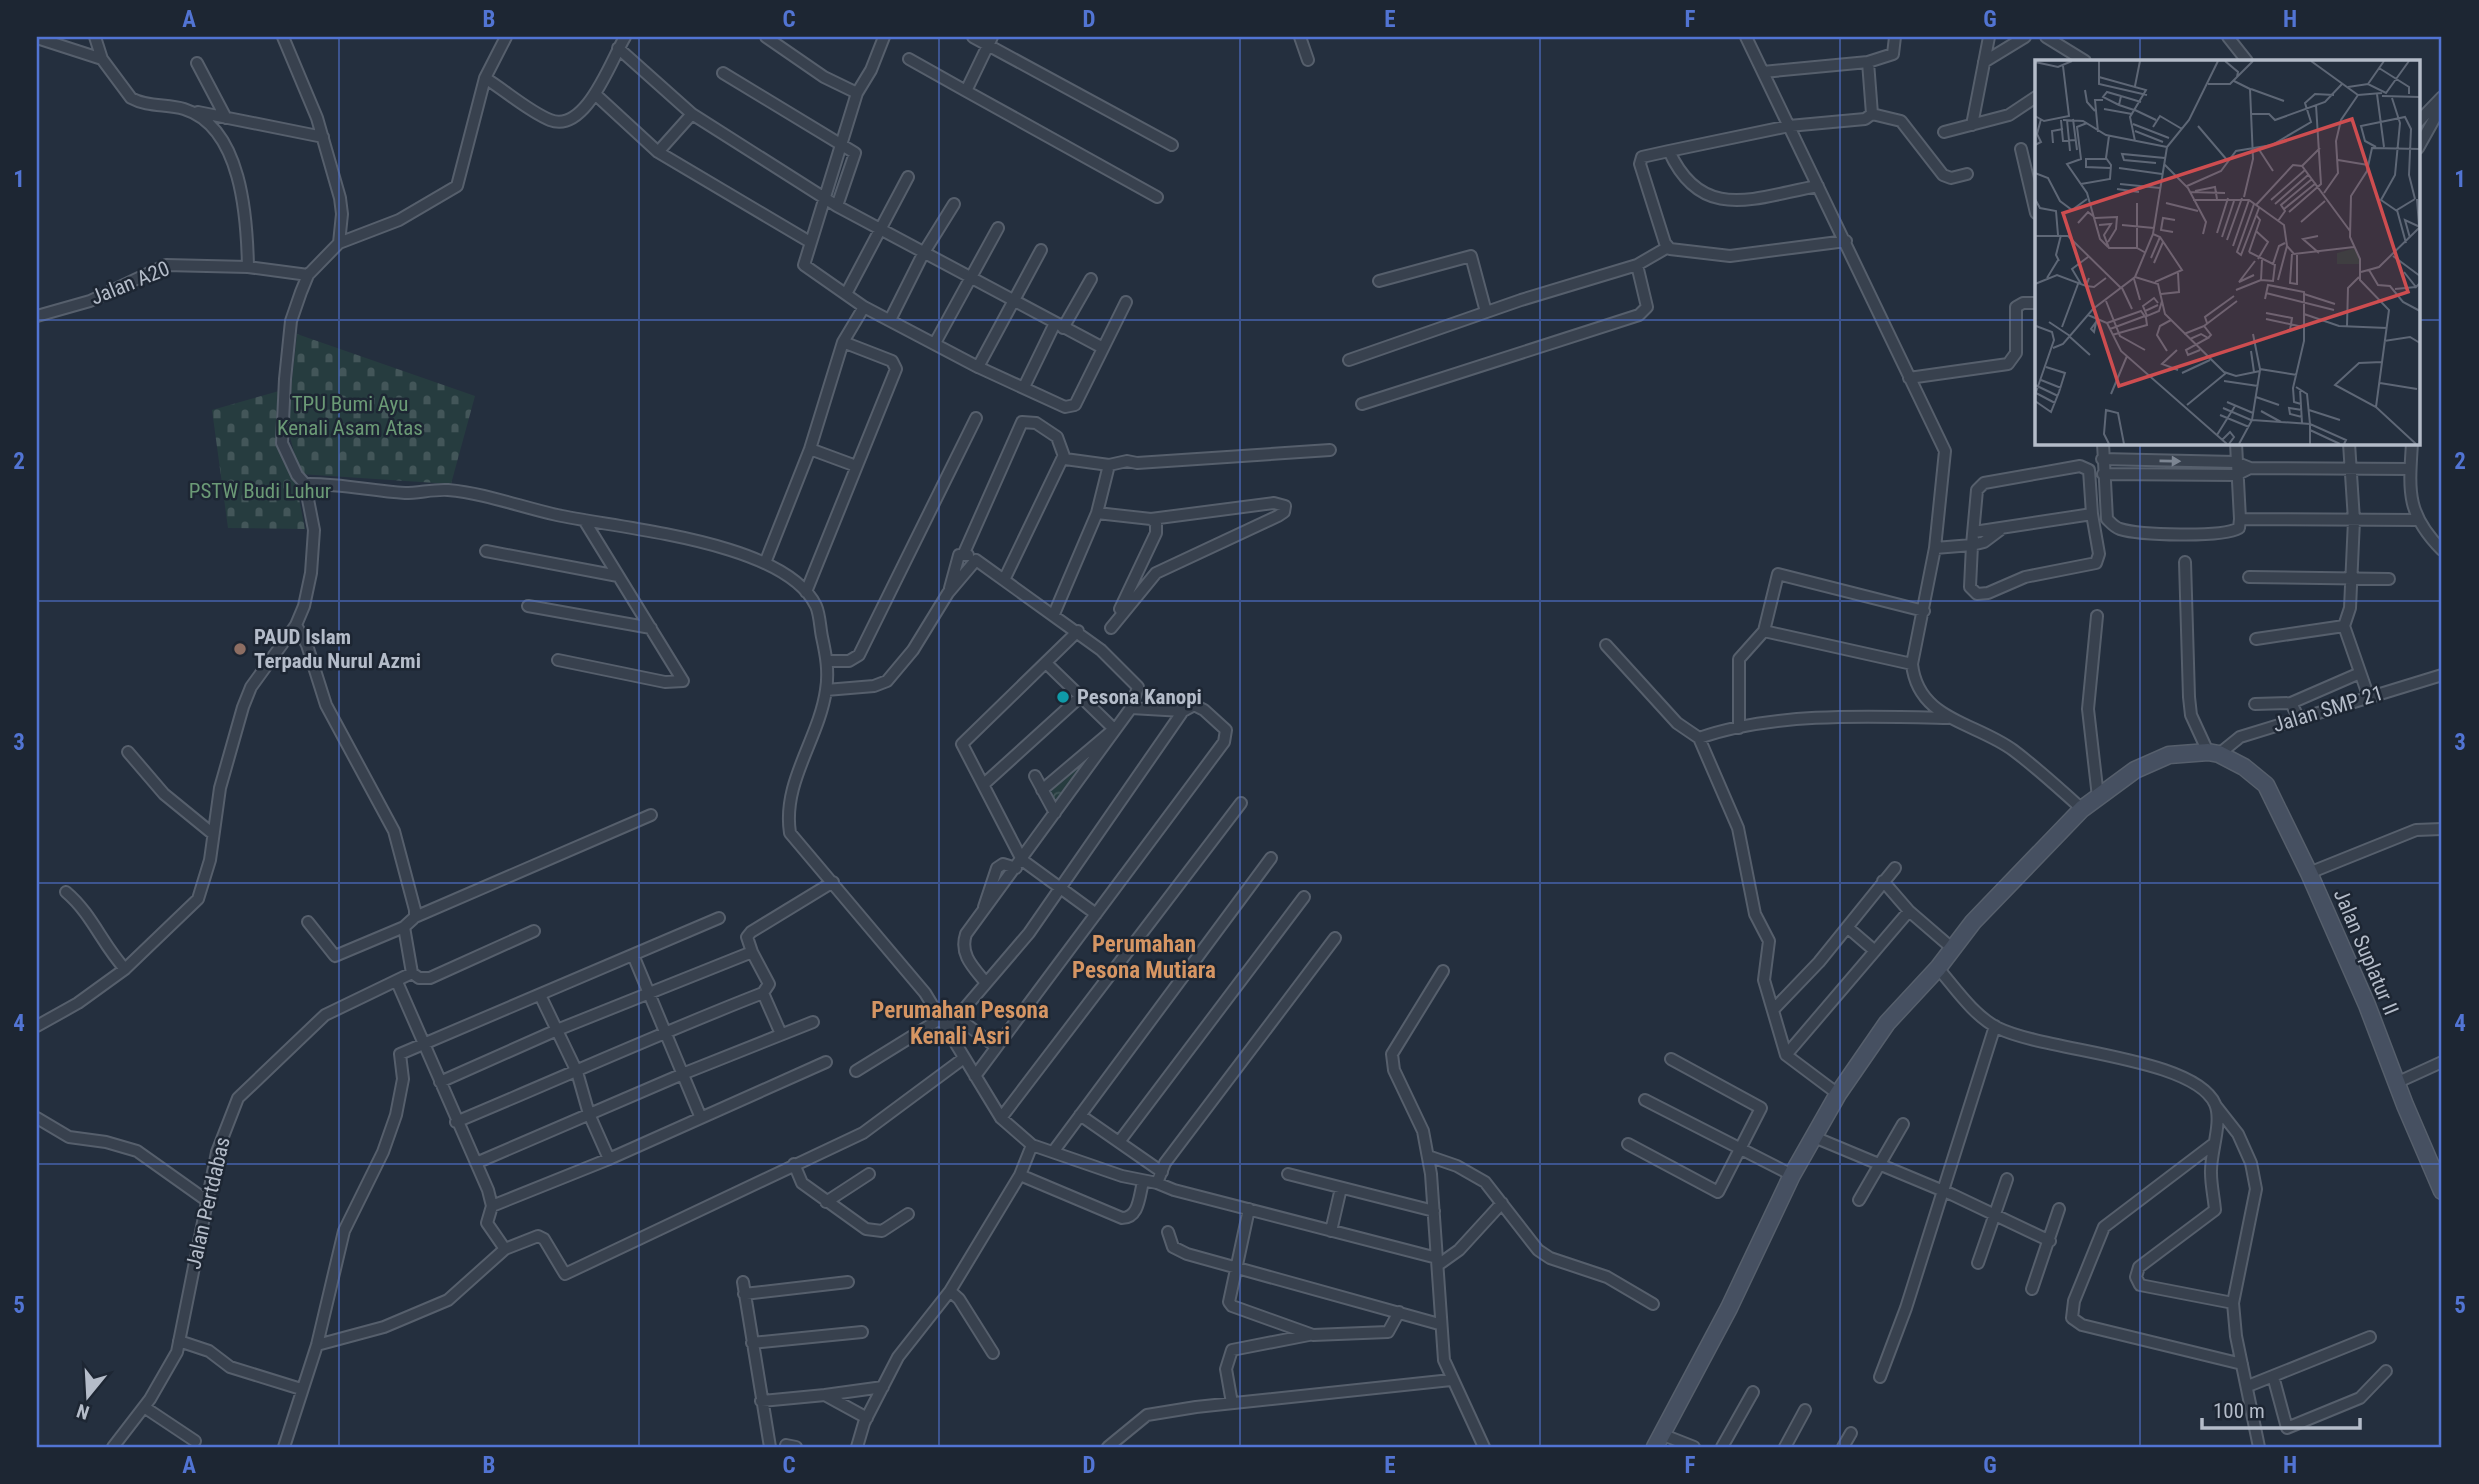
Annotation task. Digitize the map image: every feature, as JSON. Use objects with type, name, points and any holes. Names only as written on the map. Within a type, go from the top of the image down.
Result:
[{"type":"street","points":[[95,37],[102,59],[131,98],[323,137]]},
{"type":"street","points":[[283,37],[323,137],[340,198],[339,243]]},
{"type":"street","points":[[37,1026],[78,1003],[125,969],[198,899],[220,788],[251,687],[296,625],[304,606],[314,554],[314,530],[305,484],[296,475],[282,443],[281,427],[291,321],[308,275],[339,243],[399,220],[457,186],[485,78],[506,37]]},
{"type":"street","points":[[485,78],[548,119],[560,122],[583,112],[625,37]]},
{"type":"street","points":[[766,37],[824,77],[857,93]]},
{"type":"street","points":[[884,37],[871,69],[857,93],[827,198],[804,265],[864,307],[891,318],[978,367],[1065,407],[1075,405],[1126,302]]},
{"type":"street","points":[[973,37],[990,41],[1172,145]]},
{"type":"street","points":[[1300,37],[1308,60]]},
{"type":"street","points":[[1746,37],[1846,240],[1945,451],[1935,548],[1912,664],[1919,691],[1928,703],[1948,718],[2011,749],[2082,809]]},
{"type":"street","points":[[1763,72],[1868,62],[1893,54],[1895,37]]},
{"type":"street","points":[[1972,125],[1989,37]]},
{"type":"street","points":[[1984,62],[2025,37]]},
{"type":"street","points":[[2228,37],[2246,60]]},
{"type":"street","points":[[37,38],[102,59]]},
{"type":"street","points":[[2054,38],[2084,60]]},
{"type":"street","points":[[965,91],[990,41]]},
{"type":"street","points":[[618,48],[692,114],[837,206],[1103,348]]},
{"type":"street","points":[[909,59],[1157,197]]},
{"type":"street","points":[[1868,62],[1872,114]]},
{"type":"street","points":[[197,63],[226,118]]},
{"type":"street","points":[[723,73],[842,142],[856,156],[837,206]]},
{"type":"street","points":[[595,94],[658,152],[810,242]]},
{"type":"street","points":[[2420,120],[2442,97]]},
{"type":"street","points":[[1944,132],[2009,114],[2035,98]]},
{"type":"street","points":[[2420,144],[2442,105]]},
{"type":"street","points":[[184,109],[215,129],[240,181],[246,212],[248,267]]},
{"type":"street","points":[[658,152],[692,114]]},
{"type":"street","points":[[1668,247],[1640,164],[1642,157],[1789,126],[1865,119],[1872,114],[1901,121],[1943,175],[1951,178],[1967,174]]},
{"type":"street","points":[[2021,149],[2035,209]]},
{"type":"street","points":[[1669,151],[1677,165],[1709,198],[1742,200],[1818,186]]},
{"type":"street","points":[[846,293],[908,177]]},
{"type":"street","points":[[891,318],[923,254],[954,204]]},
{"type":"street","points":[[935,344],[998,228]]},
{"type":"street","points":[[1349,360],[1486,312],[1637,265],[1668,247],[1730,256],[1846,240]]},
{"type":"street","points":[[978,367],[1041,250]]},
{"type":"street","points":[[1379,281],[1471,256],[1486,312]]},
{"type":"street","name":"Jalan A20","points":[[37,316],[90,301],[166,265],[248,267],[308,275]]},
{"type":"street","points":[[1362,404],[1639,315],[1647,307],[1637,265]]},
{"type":"street","points":[[1024,387],[1059,325],[1091,279]]},
{"type":"street","points":[[1909,378],[2008,364],[2016,353],[2016,307],[2023,303],[2035,303]]},
{"type":"street","points":[[765,563],[810,449],[843,342],[864,307]]},
{"type":"street","points":[[806,592],[896,369],[892,361],[843,342]]},
{"type":"street","points":[[827,660],[849,661],[859,655],[976,418]]},
{"type":"street","points":[[948,593],[959,555],[964,553],[1022,422],[1036,423],[1057,437],[1063,457],[1004,580]]},
{"type":"street","points":[[2103,444],[2107,519],[2120,529],[2229,533],[2239,528],[2240,519],[2236,444]]},
{"type":"street","points":[[2349,444],[2354,520],[2350,608],[2344,626],[2368,695]]},
{"type":"street","points":[[2412,444],[2411,499],[2417,520],[2442,550]]},
{"type":"street","points":[[810,449],[856,466]]},
{"type":"street","points":[[1063,457],[1108,465],[1127,461],[1137,463],[1330,450]]},
{"type":"street","points":[[2102,459],[2235,462],[2250,468],[2410,469]]},
{"type":"street","points":[[1054,614],[1097,513],[1108,465]]},
{"type":"street","points":[[2080,466],[2089,470],[2092,514],[2099,554],[2096,563],[2025,577],[1988,593],[1977,594],[1970,587],[1974,532],[1977,490],[1984,483],[2080,466]]},
{"type":"street","points":[[2104,474],[2236,475],[2250,468]]},
{"type":"street","points":[[305,484],[333,483],[407,493],[447,490],[724,547],[765,563],[806,592],[816,607],[827,660],[827,690],[796,778],[789,822],[790,833],[925,993],[1001,1118],[1032,1145],[1143,1182],[1159,1177],[1335,938]]},
{"type":"street","points":[[1097,513],[1151,519],[1274,502],[1285,506],[1284,512],[1278,516],[1156,573],[1111,628]]},
{"type":"street","points":[[1974,532],[2092,514]]},
{"type":"street","points":[[1101,650],[1156,533],[1156,523],[1151,519]]},
{"type":"street","points":[[2240,519],[2417,520]]},
{"type":"street","points":[[558,660],[665,682],[683,681],[584,520]]},
{"type":"street","points":[[1935,548],[1984,542],[2002,528]]},
{"type":"street","points":[[486,551],[618,576]]},
{"type":"street","points":[[964,553],[1078,631],[1138,687],[1131,708],[1019,864]]},
{"type":"street","points":[[827,690],[874,686],[887,681],[914,650],[948,593],[976,560]]},
{"type":"street","points":[[1694,1447],[1658,1441],[1729,1308],[1792,1175],[1838,1094],[1887,1023],[1938,968],[1973,922],[2082,809],[2135,770],[2169,755],[2213,753],[2191,715],[2185,562]]},
{"type":"street","points":[[1739,728],[1739,659],[1764,631],[1776,577],[1780,573],[1924,611]]},
{"type":"street","points":[[2249,577],[2389,579]]},
{"type":"street","points":[[528,606],[651,628]]},
{"type":"street","points":[[2097,616],[2088,709],[2098,797]]},
{"type":"street","points":[[296,625],[307,645],[326,705],[394,831],[415,917]]},
{"type":"street","points":[[2256,639],[2344,626]]},
{"type":"street","points":[[1019,864],[963,741],[1047,664],[1078,631]]},
{"type":"street","points":[[1764,631],[1912,664]]},
{"type":"street","points":[[1606,645],[1677,723],[1699,738],[1738,828],[1755,914],[1769,941],[1764,980],[1786,1055],[1838,1094]]},
{"type":"street","points":[[1047,664],[1114,729]]},
{"type":"street","points":[[2255,704],[2291,703],[2360,673]]},
{"type":"street","name":"Jalan SMP 21","points":[[2213,753],[2240,737],[2298,717],[2442,675]]},
{"type":"street","points":[[984,785],[1080,697]]},
{"type":"street","points":[[2291,703],[2298,717]]},
{"type":"street","points":[[947,1029],[1029,933],[1183,711],[1189,706],[1199,706],[1226,730],[1227,736],[975,1076]]},
{"type":"street","points":[[1131,708],[1168,708],[1183,711]]},
{"type":"street","points":[[1699,738],[1739,728],[1849,717],[1948,718]]},
{"type":"street","points":[[1042,790],[1114,729]]},
{"type":"street","points":[[128,752],[164,794],[213,834]]},
{"type":"street","name":"Jalan Suplatur II","points":[[2213,753],[2244,767],[2266,785],[2309,873],[2367,1005],[2396,1083],[2442,1191]]},
{"type":"street","points":[[1034,776],[1055,813]]},
{"type":"street","points":[[1001,1118],[1241,803]]},
{"type":"street","points":[[308,922],[335,956],[404,927],[415,917],[651,815]]},
{"type":"street","points":[[2309,873],[2416,830],[2442,829]]},
{"type":"street","points":[[1053,1152],[1271,858]]},
{"type":"street","points":[[986,983],[968,960],[963,944],[966,934],[984,910],[997,868],[1003,864],[1019,864],[1096,914]]},
{"type":"street","points":[[1774,1009],[1895,868]]},
{"type":"street","points":[[1883,881],[1909,911],[1953,949]]},
{"type":"street","points":[[456,1122],[577,1072],[667,1030],[763,993],[769,984],[747,937],[833,882]]},
{"type":"street","points":[[66,892],[91,917],[111,954],[125,969]]},
{"type":"street","points":[[1119,1142],[1304,897]]},
{"type":"street","points":[[1786,1055],[1909,911]]},
{"type":"street","points":[[284,1447],[317,1345],[344,1231],[383,1152],[396,1115],[403,1079],[399,1056],[719,918]]},
{"type":"street","points":[[404,927],[412,973],[419,978],[430,978],[534,931]]},
{"type":"street","points":[[1847,927],[1875,951]]},
{"type":"street","points":[[440,1082],[557,1030],[752,952]]},
{"type":"street","points":[[634,955],[685,1073],[701,1118]]},
{"type":"street","points":[[1938,968],[1980,1015],[1995,1026],[2031,1041],[2160,1067],[2190,1079],[2208,1094],[2238,1134],[2251,1163],[2256,1189],[2234,1303],[2236,1336],[2259,1447]]},
{"type":"street","points":[[1443,971],[1403,1031],[1392,1054],[1394,1070],[1423,1131],[1428,1156],[1434,1211],[1439,1324],[1443,1332],[1444,1360],[1484,1447]]},
{"type":"street","name":"Jalan Pertdabas","points":[[113,1447],[165,1376],[179,1342],[217,1152],[239,1098],[326,1015],[364,994],[397,982],[412,973]]},
{"type":"street","points":[[397,982],[476,1163],[492,1206],[487,1223],[505,1249]]},
{"type":"street","points":[[763,993],[781,1034]]},
{"type":"street","points":[[540,995],[577,1072],[589,1114],[609,1159]]},
{"type":"street","points":[[957,1017],[996,1047]]},
{"type":"street","points":[[856,1071],[940,1019]]},
{"type":"street","points":[[476,1163],[685,1073],[813,1023]]},
{"type":"street","points":[[1880,1377],[1906,1308],[1995,1026]]},
{"type":"street","points":[[317,1345],[384,1327],[448,1300],[505,1249],[538,1236],[548,1243],[561,1273],[568,1274],[863,1133],[964,1058]]},
{"type":"street","points":[[1628,1144],[1718,1192],[1760,1108],[1671,1059]]},
{"type":"street","points":[[492,1206],[609,1159],[826,1062]]},
{"type":"street","points":[[2396,1083],[2442,1062]]},
{"type":"street","points":[[1645,1100],[1792,1175]]},
{"type":"street","points":[[2216,1106],[2211,1173],[2215,1210],[2139,1267],[2136,1277],[2140,1285],[2234,1303]]},
{"type":"street","points":[[1080,1115],[1119,1142],[1174,1190],[1437,1261],[1459,1250],[1502,1203]]},
{"type":"street","points":[[37,1118],[69,1138],[106,1142],[137,1151],[206,1200]]},
{"type":"street","points":[[1859,1199],[1877,1164],[1903,1125]]},
{"type":"street","points":[[1814,1137],[2049,1244]]},
{"type":"street","points":[[857,1447],[867,1418],[898,1357],[950,1291],[1020,1175],[1032,1145]]},
{"type":"street","points":[[2212,1145],[2104,1227],[2074,1301],[2072,1318],[2082,1325],[2242,1364]]},
{"type":"street","points":[[1428,1156],[1457,1166],[1485,1182],[1538,1250],[1550,1258],[1607,1277],[1653,1304]]},
{"type":"street","points":[[794,1164],[802,1183],[866,1229],[882,1231],[908,1214]]},
{"type":"street","points":[[826,1202],[869,1174]]},
{"type":"street","points":[[1288,1174],[1434,1211]]},
{"type":"street","points":[[1020,1175],[1122,1218],[1130,1218],[1135,1214],[1143,1182]]},
{"type":"street","points":[[1978,1263],[2007,1179]]},
{"type":"street","points":[[1331,1231],[1341,1188]]},
{"type":"street","points":[[1249,1209],[1229,1301],[1232,1306],[1313,1335]]},
{"type":"street","points":[[2032,1289],[2059,1209]]},
{"type":"street","points":[[1168,1232],[1173,1247],[1237,1268],[1439,1324]]},
{"type":"street","points":[[770,1447],[743,1288],[848,1282]]},
{"type":"street","points":[[950,1291],[959,1299],[993,1353]]},
{"type":"street","points":[[1232,1403],[1226,1369],[1232,1350],[1313,1335],[1388,1332],[1399,1312]]},
{"type":"street","points":[[752,1343],[862,1332]]},
{"type":"street","points":[[2248,1386],[2370,1337]]},
{"type":"street","points":[[179,1342],[209,1352],[230,1367],[301,1389]]},
{"type":"street","points":[[2273,1376],[2287,1427],[2360,1398],[2386,1371]]},
{"type":"street","points":[[1108,1447],[1147,1415],[1232,1403],[1451,1380]]},
{"type":"street","points":[[761,1401],[883,1387]]},
{"type":"street","points":[[1722,1447],[1753,1392]]},
{"type":"street","points":[[825,1395],[867,1418]]},
{"type":"street","points":[[144,1407],[195,1441]]},
{"type":"street","points":[[1784,1447],[1805,1410]]},
{"type":"street","points":[[1843,1447],[1851,1433]]},
{"type":"green space","name":"TPU Bumi Ayu Kenali Asam Atas","points":[[297,334],[475,396],[451,484],[300,474],[287,426]]},
{"type":"green space","name":"PSTW Budi Luhur","points":[[279,391],[276,443],[297,488],[305,529],[228,528],[212,410]]},
{"type":"green space","points":[[1097,748],[1056,807],[1046,791]]},
{"type":"place","name":"PAUD Islam Terpadu Nurul Azmi","points":[[240,649]]},
{"type":"place","name":"Pesona Kanopi","points":[[1063,697]]},
{"type":"district","name":"Perumahan Pesona Mutiara","points":[[1144,957]]},
{"type":"district","name":"Perumahan Pesona Kenali Asri","points":[[960,1023]]}]
